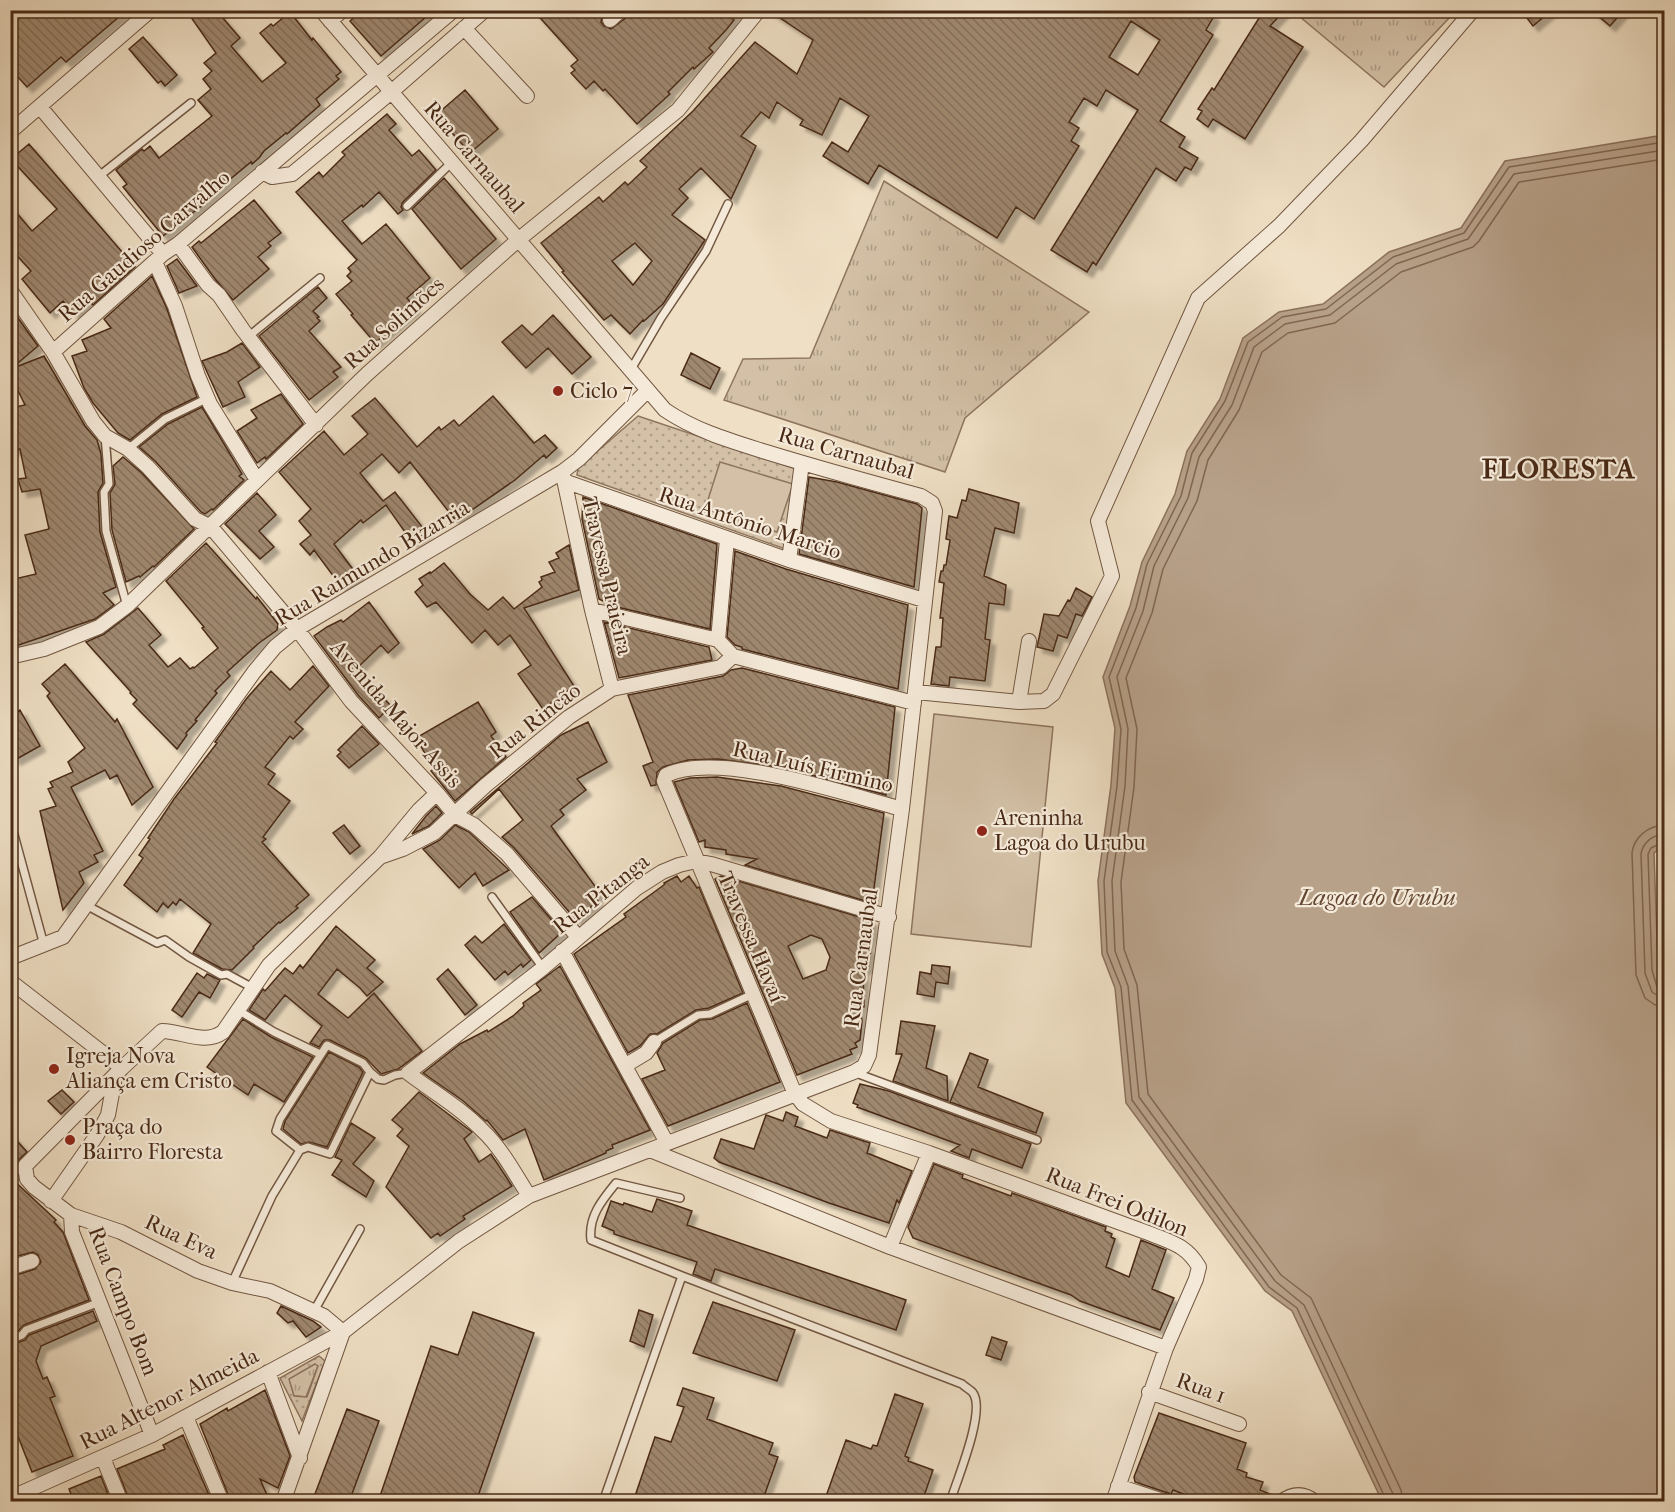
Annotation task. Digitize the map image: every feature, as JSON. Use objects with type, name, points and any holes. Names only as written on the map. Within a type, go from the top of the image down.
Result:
[{"type":"street","points":[[10,132],[151,10]]},
{"type":"street","name":"Rua Carnaubal","points":[[321,10],[665,411],[683,422],[726,440],[921,496],[932,502],[934,511],[915,698],[889,917],[869,1055],[864,1066],[854,1072]]},
{"type":"street","points":[[330,21],[343,10]]},
{"type":"street","name":"Rua Gaudioso Carvalho","points":[[53,352],[159,258],[454,10]]},
{"type":"street","name":"Rua Gaudioso Carvalho","points":[[262,172],[272,177],[292,174],[485,10]]},
{"type":"street","name":"Rua Solimões","points":[[10,657],[44,649],[99,627],[127,606],[367,374],[518,240],[678,110],[755,12]]},
{"type":"street","points":[[592,610],[718,640],[732,656],[915,698],[1019,702],[1044,700],[1053,694],[1112,576],[1098,521],[1198,298],[1279,226],[1361,141],[1472,12]]},
{"type":"street","points":[[464,28],[527,96]]},
{"type":"street","points":[[40,107],[98,177],[159,258],[198,376],[208,398],[257,480]]},
{"type":"street","points":[[178,244],[316,425]]},
{"type":"street","name":"Avenida Major Assis","points":[[10,290],[53,352],[93,421],[105,436],[128,449],[148,467],[195,519],[211,527],[297,629],[351,701],[455,815],[474,825],[507,854],[578,937]]},
{"type":"street","name":"Rua Raimundo Bizarria","points":[[10,958],[63,937],[274,647],[297,629],[563,477],[647,391]]},
{"type":"street","points":[[789,560],[802,463]]},
{"type":"street","name":"Rua Antônio Marcio","points":[[563,477],[727,539],[924,600]]},
{"type":"street","name":"Travessa Praieira","points":[[563,477],[612,689]]},
{"type":"street","points":[[718,640],[727,539]]},
{"type":"street","points":[[1019,702],[1029,641]]},
{"type":"street","name":"Rua Rincão","points":[[381,857],[420,841],[455,815],[486,785],[569,717],[612,689],[721,667],[732,656]]},
{"type":"street","name":"Rua Luís Firmino","points":[[669,796],[664,782],[666,775],[675,771],[702,767],[727,768],[777,776],[902,809]]},
{"type":"street","name":"Rua Rincão","points":[[25,1174],[25,1166],[162,1031],[206,1039],[216,1038],[224,1032],[269,965],[381,857],[419,810],[437,793]]},
{"type":"street","name":"Travessa Havaí","points":[[669,796],[795,1094]]},
{"type":"street","points":[[696,861],[889,917]]},
{"type":"street","name":"Rua Pitanga","points":[[408,1073],[543,968],[637,888],[662,872],[696,861]]},
{"type":"street","points":[[562,951],[667,1143]]},
{"type":"street","points":[[10,981],[119,1072],[108,1115],[103,1125],[51,1201]]},
{"type":"street","points":[[626,1065],[646,1053],[654,1041]]},
{"type":"street","points":[[650,1150],[854,1072]]},
{"type":"street","points":[[408,1073],[459,1110],[483,1131],[502,1154],[529,1196]]},
{"type":"street","name":"Rua Frei Odilon","points":[[795,1094],[803,1104],[831,1120],[929,1153],[1151,1234],[1178,1245],[1192,1255],[1200,1268],[1149,1392],[1113,1502]]},
{"type":"street","points":[[650,1150],[890,1247],[1166,1348]]},
{"type":"street","name":"Rua Altenor Almeida","points":[[14,1499],[152,1436],[343,1332],[459,1241],[529,1196],[650,1150]]},
{"type":"street","points":[[890,1247],[929,1153]]},
{"type":"street","name":"Rua Eva","points":[[25,1174],[34,1187],[71,1215],[121,1232],[198,1271],[232,1283],[270,1291],[324,1316],[343,1332]]},
{"type":"street","name":"Rua Campo Bom","points":[[71,1215],[72,1232],[152,1436]]},
{"type":"street","points":[[10,1269],[32,1260]]},
{"type":"street","points":[[283,1502],[343,1332]]},
{"type":"street","points":[[268,1372],[300,1458]]},
{"type":"street","name":"Rua 1","points":[[1149,1392],[1239,1424]]},
{"type":"street","points":[[186,1417],[222,1502]]},
{"type":"street","points":[[104,1458],[122,1502]]},
{"type":"street","points":[[1118,1486],[1166,1502]]},
{"type":"street","points":[[1281,1502],[1297,1494],[1316,1502]]},
{"type":"lane","points":[[98,177],[191,103]]},
{"type":"lane","points":[[407,206],[451,163]]},
{"type":"lane","points":[[630,370],[661,318],[706,251],[728,204]]},
{"type":"lane","points":[[248,337],[320,278]]},
{"type":"lane","points":[[128,449],[165,419],[208,398]]},
{"type":"lane","points":[[105,436],[109,484],[104,492],[106,531],[127,606]]},
{"type":"lane","points":[[10,820],[44,945]]},
{"type":"lane","points":[[492,897],[543,968]]},
{"type":"lane","points":[[86,905],[157,943],[165,940],[221,975],[227,974],[253,988]]},
{"type":"lane","points":[[654,1041],[698,1015],[710,1014],[753,994]]},
{"type":"lane","points":[[238,1010],[274,1032],[320,1054]]},
{"type":"lane","points":[[300,1150],[276,1131],[280,1119],[327,1045],[363,1063],[378,1079],[384,1080],[408,1073]]},
{"type":"lane","points":[[232,1283],[272,1196],[300,1150],[308,1147],[330,1154],[370,1072]]},
{"type":"lane","points":[[854,1072],[1037,1140]]},
{"type":"lane","points":[[10,1163],[25,1174]]},
{"type":"lane","points":[[680,1198],[616,1183],[603,1198],[590,1226],[591,1240],[962,1384],[973,1393],[977,1405],[976,1423],[950,1502]]},
{"type":"lane","points":[[314,1311],[360,1229]]},
{"type":"lane","points":[[603,1502],[682,1276]]},
{"type":"lane","points":[[10,1340],[22,1335],[26,1330],[100,1302]]},
{"type":"green space","points":[[1293,11],[1439,11],[1450,17],[1384,87]]},
{"type":"green space","points":[[884,181],[1089,312],[965,418],[945,472],[724,400],[743,359],[810,358]]},
{"type":"green space","points":[[638,416],[796,469],[788,550],[577,475],[578,468]]},
{"type":"green space","points":[[720,462],[793,484],[777,532],[705,509]]},
{"type":"green space","name":"Areninha Lagoa do Urubu","points":[[934,714],[1053,727],[1031,947],[911,934]]},
{"type":"green space","points":[[319,1356],[325,1361],[302,1421],[280,1378]],"holes":[[[315,1364],[318,1366],[307,1397],[294,1396],[289,1379]]]},
{"type":"green space","points":[[315,1363],[318,1366],[306,1397],[294,1396],[288,1379]]},
{"type":"water","name":"Lagoa do Urubu","points":[[1664,135],[1664,846],[1654,853],[1658,970],[1664,993],[1664,1501],[1382,1501],[1292,1311],[1265,1291],[1126,1103],[1115,988],[1102,954],[1098,881],[1111,785],[1115,728],[1103,677],[1130,606],[1142,562],[1175,494],[1187,451],[1220,399],[1243,338],[1279,312],[1323,304],[1389,252],[1461,228],[1505,161]]},
{"type":"building","points":[[10,10],[127,10],[66,62],[61,57],[27,87],[10,68]]},
{"type":"building","points":[[186,10],[216,10],[240,38],[231,46],[262,82],[286,63],[260,33],[290,12],[341,72],[336,76],[339,79],[316,99],[320,105],[264,151],[252,164],[251,162],[228,181],[212,195],[213,197],[163,236],[123,187],[127,184],[116,170],[142,149],[144,151],[150,146],[159,158],[212,116],[198,100],[211,89],[203,79],[212,71],[204,63],[216,53]]},
{"type":"building","points":[[362,10],[434,10],[381,56],[350,21]]},
{"type":"building","points":[[533,10],[607,10],[601,22],[611,29],[627,17],[630,10],[740,10],[709,48],[713,52],[694,69],[693,67],[668,92],[670,94],[637,124],[605,89],[603,91],[594,81],[586,89],[571,73],[575,70],[571,66],[578,60]]},
{"type":"building","points":[[768,10],[1206,10],[1214,16],[1206,30],[1213,35],[1160,121],[1185,137],[1179,147],[1198,158],[1191,170],[1185,167],[1176,181],[1156,168],[1096,265],[1093,262],[1087,272],[1051,250],[1138,110],[1106,90],[1097,106],[1084,98],[1069,122],[1079,128],[1071,141],[1079,146],[1034,219],[1016,207],[997,238],[879,165],[868,184],[823,156],[832,142],[848,152],[869,116],[840,98],[822,135],[800,125],[803,120],[777,102],[769,118],[761,112],[741,136],[756,146],[731,199],[701,168],[679,189],[688,198],[672,215],[705,240],[663,304],[630,334],[611,315],[604,320],[562,272],[564,271],[541,243],[599,197],[603,202],[625,182],[628,185],[647,167],[640,161],[693,111],[755,42],[797,74],[813,40]],"holes":[[[1131,21],[1160,40],[1138,75],[1109,57]],[[635,243],[652,261],[633,285],[612,261]]]},
{"type":"building","points":[[1264,10],[1285,10],[1270,26],[1303,47],[1245,139],[1213,119],[1208,127],[1197,119],[1202,111],[1198,109],[1212,88],[1214,90]]},
{"type":"building","points":[[1521,10],[1552,10],[1533,26]]},
{"type":"building","points":[[1591,10],[1624,10],[1610,26]]},
{"type":"building","points":[[143,37],[177,75],[165,86],[161,81],[158,83],[129,49]]},
{"type":"building","points":[[465,90],[498,129],[470,153],[436,115]]},
{"type":"building","points":[[387,114],[396,124],[389,130],[412,156],[419,150],[436,170],[403,202],[401,207],[403,210],[398,214],[379,192],[363,207],[362,205],[342,221],[362,244],[386,224],[430,278],[407,298],[415,308],[375,343],[336,294],[352,281],[347,276],[351,272],[348,268],[357,260],[296,192],[319,172],[323,177],[345,155],[342,152]]},
{"type":"building","points":[[29,144],[135,267],[93,305],[89,301],[74,314],[63,301],[50,313],[22,279],[31,271],[10,248],[10,205],[32,231],[57,209],[11,159]]},
{"type":"building","points":[[444,178],[496,239],[461,269],[412,209]]},
{"type":"building","points":[[254,200],[281,233],[268,243],[271,246],[258,257],[269,269],[233,300],[192,247],[199,241],[201,243]]},
{"type":"building","points":[[177,259],[197,286],[179,293],[167,266]]},
{"type":"building","points":[[152,276],[167,309],[197,397],[162,414],[130,440],[118,433],[93,403],[84,388],[72,356],[87,351],[82,340],[111,328],[104,319]]},
{"type":"building","points":[[318,287],[327,298],[313,311],[320,321],[309,331],[341,367],[333,372],[338,377],[309,400],[259,336]]},
{"type":"building","points":[[10,307],[38,346],[11,369],[44,356],[85,426],[97,440],[101,454],[103,483],[98,492],[100,532],[116,587],[103,593],[114,605],[95,619],[10,648],[10,580],[36,574],[25,535],[49,529],[40,489],[22,492],[18,479],[26,478],[20,449],[10,450],[10,408],[25,405],[10,374]]},
{"type":"building","points":[[553,315],[591,357],[572,374],[548,348],[526,368],[502,342],[522,325],[532,335]]},
{"type":"building","points":[[242,343],[260,367],[238,382],[245,397],[223,407],[202,361],[227,352]]},
{"type":"building","points":[[691,353],[720,368],[710,389],[681,375]]},
{"type":"building","points":[[281,394],[303,424],[266,459],[265,457],[257,463],[237,431],[257,418],[251,410]]},
{"type":"building","points":[[493,396],[534,443],[545,435],[557,448],[546,458],[544,455],[515,480],[456,521],[410,462],[399,473],[382,454],[360,473],[383,501],[395,492],[426,532],[412,542],[386,505],[363,523],[361,520],[334,544],[358,576],[343,589],[314,550],[310,555],[300,544],[311,535],[299,521],[311,509],[279,472],[324,431],[344,455],[368,434],[352,416],[375,398],[417,447],[439,427],[441,430],[454,420],[459,426]]},
{"type":"building","points":[[202,407],[242,474],[239,476],[244,480],[213,510],[205,514],[139,447],[168,424]]},
{"type":"building","points":[[123,457],[142,473],[194,529],[154,567],[140,577],[126,582],[112,530],[110,493],[115,484],[113,466]]},
{"type":"building","points":[[809,477],[837,482],[917,504],[922,508],[914,587],[799,554]]},
{"type":"building","points":[[969,489],[1019,503],[1014,533],[995,528],[984,576],[1006,585],[1004,605],[989,603],[985,639],[990,640],[985,681],[950,677],[949,686],[931,684],[936,647],[941,647],[943,618],[940,618],[944,583],[939,582],[941,571],[946,565],[950,540],[946,539],[949,516],[957,518],[962,500],[966,501]]},
{"type":"building","points":[[257,493],[276,515],[259,531],[274,547],[260,559],[225,524]]},
{"type":"building","points":[[583,497],[717,544],[710,629],[613,606],[599,599],[582,519]]},
{"type":"building","points":[[206,543],[256,599],[257,597],[278,624],[277,630],[227,672],[230,676],[215,691],[217,693],[195,720],[197,721],[186,733],[187,735],[177,749],[133,704],[137,700],[131,692],[86,642],[104,634],[138,608],[161,635],[149,645],[168,667],[180,658],[190,669],[194,668],[218,648],[202,628],[204,627],[166,581]]},
{"type":"building","points":[[569,545],[579,590],[524,608],[574,686],[543,709],[518,674],[531,665],[510,635],[498,645],[485,630],[472,643],[436,602],[427,607],[415,592],[423,585],[419,579],[444,563],[470,594],[488,610],[503,597],[514,609],[542,587],[539,582],[542,580],[541,577],[555,572],[549,562],[559,558],[556,553]]},
{"type":"building","points":[[735,551],[786,569],[908,605],[898,689],[742,649],[735,645],[727,637]]},
{"type":"building","points":[[1076,588],[1092,597],[1082,616],[1076,614],[1067,638],[1058,635],[1053,651],[1037,647],[1044,614],[1059,616]]},
{"type":"building","points":[[369,602],[399,643],[388,653],[381,645],[356,669],[391,706],[379,718],[358,695],[314,636],[341,620],[343,622]]},
{"type":"building","points":[[604,622],[709,647],[712,660],[619,678]]},
{"type":"building","points":[[65,664],[115,722],[117,719],[153,787],[132,805],[117,775],[110,779],[105,770],[71,787],[103,851],[94,855],[98,862],[79,872],[84,883],[63,910],[40,811],[56,806],[48,789],[53,787],[50,782],[73,772],[68,762],[85,748],[47,696],[50,693],[42,684]]},
{"type":"building","points":[[313,666],[329,686],[295,722],[303,729],[293,739],[290,736],[265,767],[275,774],[268,784],[290,801],[263,837],[266,839],[262,842],[309,895],[296,906],[298,908],[279,922],[253,947],[232,970],[222,969],[193,953],[211,924],[180,899],[176,905],[173,902],[168,908],[163,903],[157,912],[124,885],[143,858],[139,855],[150,839],[148,838],[247,698],[271,671],[290,690]]},
{"type":"building","points":[[742,668],[895,707],[886,795],[785,768],[718,759],[688,760],[663,767],[657,772],[656,785],[651,786],[643,766],[653,762],[628,695],[723,676],[731,670]]},
{"type":"building","points":[[478,702],[496,732],[491,736],[506,757],[455,801],[431,771],[434,769],[416,738]]},
{"type":"building","points":[[20,710],[40,746],[15,760],[10,750],[10,716]]},
{"type":"building","points":[[588,722],[607,762],[577,779],[586,790],[560,810],[564,815],[551,826],[600,893],[595,897],[598,901],[576,920],[502,837],[523,820],[499,789],[472,814],[470,812],[561,735]]},
{"type":"building","points":[[362,726],[379,744],[349,768],[337,756],[341,752],[338,750]]},
{"type":"building","points":[[717,777],[781,786],[884,813],[872,903],[745,865],[757,859],[726,854],[726,850],[705,847],[705,840],[699,842],[674,782],[690,778]]},
{"type":"building","points":[[436,806],[442,813],[429,826],[412,834],[426,816]]},
{"type":"building","points":[[344,825],[360,846],[350,854],[333,833]]},
{"type":"building","points":[[455,825],[469,832],[509,870],[483,886],[475,873],[459,888],[423,849],[440,840]]},
{"type":"building","points":[[677,876],[681,882],[689,876],[697,888],[699,887],[743,993],[709,1008],[696,1010],[657,1034],[650,1034],[640,1046],[628,1053],[574,954],[626,917],[624,914],[664,883]]},
{"type":"building","points":[[721,876],[873,921],[867,948],[871,949],[868,969],[863,968],[864,1007],[860,1008],[862,1021],[860,1040],[855,1043],[857,1047],[850,1050],[852,1054],[797,1075],[715,879]],"holes":[[[811,935],[822,939],[830,957],[826,970],[803,979],[788,946]]]},
{"type":"building","points":[[532,897],[562,932],[539,953],[510,912]]},
{"type":"building","points":[[504,924],[531,960],[523,967],[521,964],[508,975],[505,971],[495,980],[465,945],[475,936],[482,943]]},
{"type":"building","points":[[336,926],[375,960],[367,968],[383,982],[367,996],[337,969],[318,994],[348,1018],[374,993],[422,1051],[398,1069],[381,1074],[366,1058],[330,1040],[324,1040],[319,1047],[310,1043],[322,1026],[285,995],[265,1020],[249,1010],[263,989],[265,991],[285,968],[293,974],[300,965],[303,968]]},
{"type":"building","points":[[932,965],[950,967],[948,984],[936,982],[934,997],[917,994],[920,972],[931,974]]},
{"type":"building","points":[[560,966],[650,1130],[612,1145],[613,1148],[606,1153],[544,1180],[525,1129],[503,1140],[487,1120],[423,1073],[460,1044],[487,1030],[488,1032],[513,1016],[524,1006],[523,1003],[541,990],[536,984]]},
{"type":"building","points":[[448,969],[477,1005],[465,1015],[437,979]]},
{"type":"building","points":[[197,973],[204,978],[207,974],[220,980],[210,998],[199,992],[182,1017],[172,1010]]},
{"type":"building","points":[[747,1003],[780,1082],[668,1126],[642,1079],[665,1070],[657,1053],[663,1043],[700,1020],[712,1019]]},
{"type":"building","points":[[243,1019],[271,1037],[313,1057],[284,1102],[254,1084],[248,1095],[207,1067]]},
{"type":"building","points":[[901,1021],[935,1026],[926,1068],[947,1076],[948,1101],[893,1081],[902,1054],[896,1054]]},
{"type":"building","points":[[329,1052],[359,1067],[363,1072],[327,1147],[309,1142],[301,1144],[283,1129],[285,1121]]},
{"type":"building","points":[[970,1053],[988,1060],[978,1087],[1043,1113],[1036,1133],[950,1102]]},
{"type":"building","points":[[860,1084],[889,1091],[1031,1144],[1022,1168],[972,1149],[969,1158],[951,1151],[960,1145],[857,1107],[858,1105],[853,1103]]},
{"type":"building","points":[[62,1090],[74,1102],[61,1114],[48,1101]]},
{"type":"building","points":[[419,1092],[472,1132],[464,1139],[479,1162],[491,1154],[512,1186],[463,1216],[465,1219],[440,1236],[438,1233],[431,1238],[386,1187],[409,1146],[397,1136],[403,1129],[392,1120]]},
{"type":"building","points":[[786,1112],[798,1117],[795,1126],[827,1138],[830,1130],[870,1143],[867,1153],[912,1171],[899,1203],[897,1200],[889,1223],[829,1203],[719,1162],[714,1158],[721,1139],[754,1149],[766,1115],[783,1121]]},
{"type":"building","points":[[351,1123],[375,1138],[353,1164],[374,1181],[366,1197],[332,1175],[342,1160],[335,1157]]},
{"type":"building","points":[[10,1133],[27,1152],[17,1161],[10,1157]]},
{"type":"building","points":[[934,1164],[963,1175],[962,1178],[1011,1196],[1012,1193],[1106,1227],[1105,1231],[1112,1234],[1111,1237],[1115,1239],[1106,1267],[1129,1277],[1141,1240],[1166,1250],[1152,1289],[1174,1298],[1160,1330],[913,1238],[908,1227]]},
{"type":"building","points":[[10,1177],[56,1220],[54,1222],[63,1232],[89,1300],[24,1325],[10,1334],[10,1277],[35,1269],[41,1262],[38,1255],[33,1252],[10,1258],[10,1220],[17,1217],[10,1208]]},
{"type":"building","points":[[657,1199],[692,1211],[687,1225],[906,1300],[896,1330],[715,1269],[711,1281],[693,1274],[697,1262],[614,1234],[614,1231],[602,1226],[611,1201],[652,1212]]},
{"type":"building","points":[[713,1302],[795,1330],[777,1381],[693,1353]]},
{"type":"building","points":[[281,1306],[321,1327],[306,1337],[293,1321],[288,1323],[277,1313]]},
{"type":"building","points":[[639,1310],[653,1315],[644,1347],[630,1341]]},
{"type":"building","points":[[93,1311],[97,1321],[41,1346],[36,1361],[43,1379],[47,1377],[55,1396],[50,1398],[73,1456],[32,1472],[10,1416],[10,1345],[25,1340],[29,1335]]},
{"type":"building","points":[[473,1312],[534,1333],[476,1502],[378,1502],[431,1346],[458,1355]]},
{"type":"building","points":[[992,1337],[1007,1342],[1001,1360],[986,1355]]},
{"type":"building","points":[[683,1388],[714,1398],[707,1419],[773,1443],[769,1454],[778,1457],[762,1502],[633,1502],[655,1437],[671,1442],[684,1407],[677,1405]]},
{"type":"building","points":[[265,1390],[290,1456],[278,1488],[260,1479],[270,1502],[231,1502],[200,1424]]},
{"type":"building","points":[[895,1394],[923,1404],[905,1456],[909,1458],[908,1461],[933,1470],[922,1502],[824,1502],[846,1440],[871,1449],[873,1445],[877,1446]]},
{"type":"building","points":[[347,1409],[379,1421],[349,1502],[312,1502]]},
{"type":"building","points":[[1159,1413],[1246,1443],[1237,1469],[1247,1473],[1246,1477],[1263,1482],[1260,1490],[1275,1496],[1272,1502],[1204,1502],[1173,1490],[1171,1494],[1135,1482],[1134,1477]]},
{"type":"building","points":[[183,1435],[212,1502],[130,1502],[117,1469],[165,1449],[163,1445]]},
{"type":"building","points":[[101,1476],[111,1502],[74,1502],[69,1489]]},
{"type":"place","name":"Ciclo 7","points":[[558,391]]},
{"type":"place","name":"Areninha Lagoa do Urubu","points":[[982,831]]},
{"type":"place","name":"Igreja Nova Aliança em Cristo","points":[[54,1069]]},
{"type":"place","name":"Praça do Bairro Floresta","points":[[70,1140]]},
{"type":"district","name":"FLORESTA","points":[[1559,468]]}]
